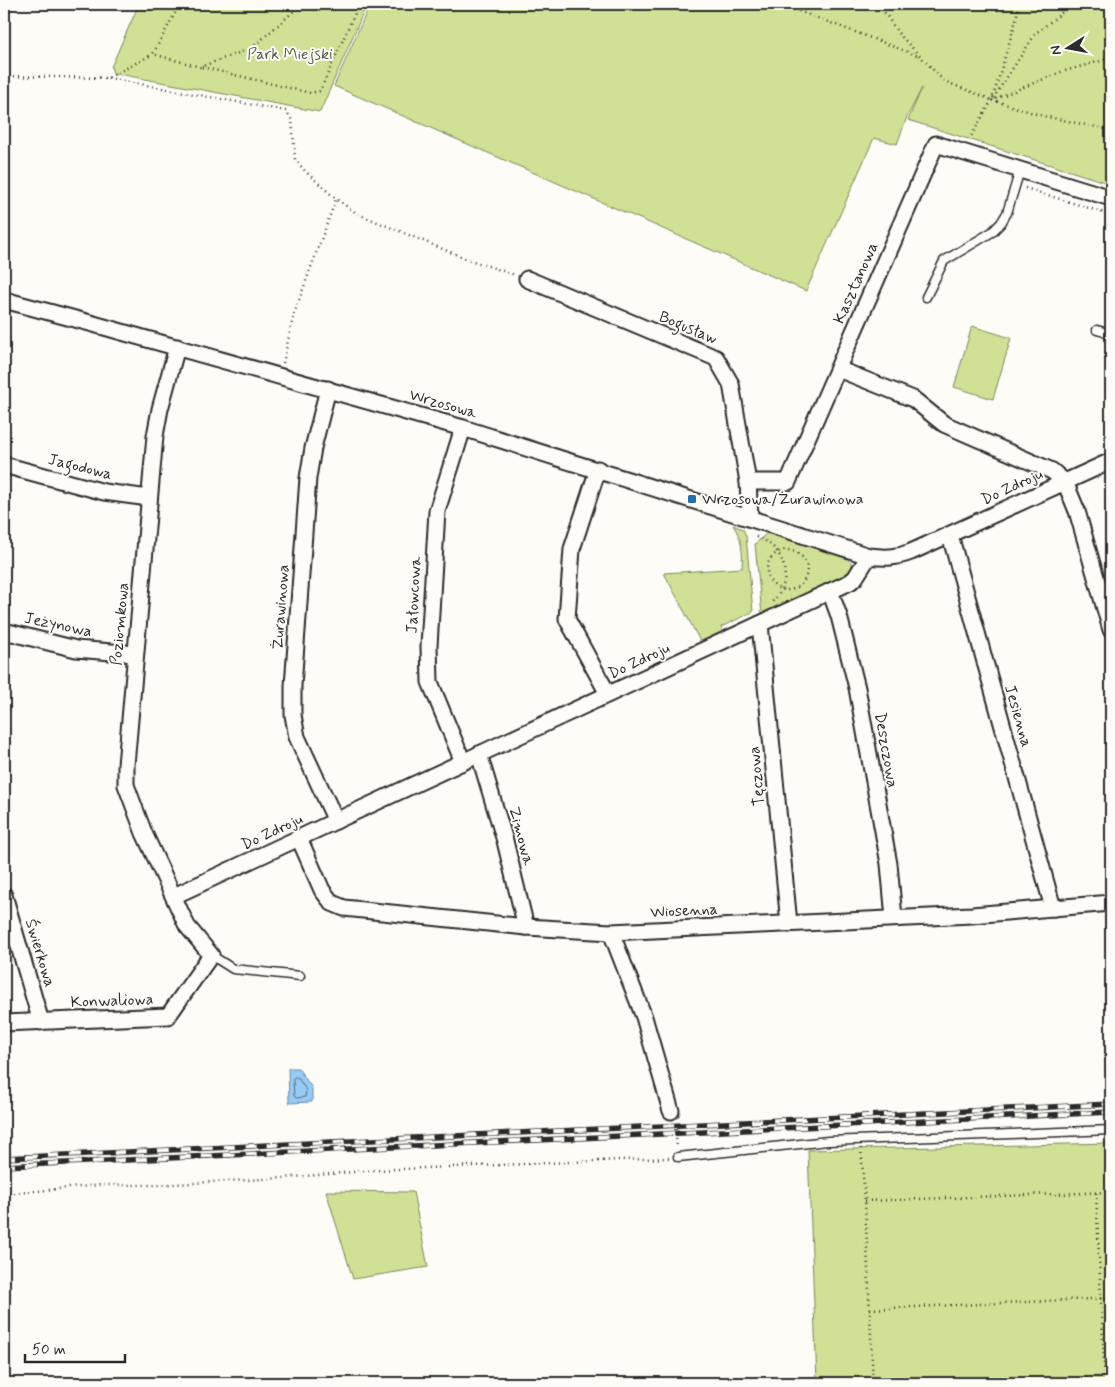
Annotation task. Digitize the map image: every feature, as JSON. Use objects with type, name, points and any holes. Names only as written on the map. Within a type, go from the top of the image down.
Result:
[{"type":"street","name":"Kasztanowa","points":[[838,369],[936,144],[1111,198]]},
{"type":"street","name":"Bogusław","points":[[527,279],[716,358],[731,384],[748,482],[750,518]]},
{"type":"street","name":"Wrzosowa","points":[[4,300],[463,428],[869,556]]},
{"type":"street","name":"Poziomkowa","points":[[174,896],[144,833],[126,785],[126,764],[154,436],[177,347]]},
{"type":"street","points":[[748,482],[788,482],[838,369],[914,399],[944,424],[1052,471],[1065,482],[1077,511],[1110,623]]},
{"type":"street","name":"Żurawinowa","points":[[328,389],[313,448],[308,478],[293,686],[293,715],[297,737],[336,821]]},
{"type":"street","name":"Jałowcowa","points":[[463,428],[437,511],[429,646],[430,682],[463,762]]},
{"type":"street","name":"Do Zdroju","points":[[174,896],[830,591],[856,578],[869,556],[886,558],[900,556],[1111,461]]},
{"type":"street","name":"Jagodowa","points":[[4,465],[104,492],[149,498]]},
{"type":"street","points":[[598,469],[572,549],[568,619],[608,694]]},
{"type":"street","name":"Jesienna","points":[[950,535],[1053,908]]},
{"type":"street","name":"Deszczowa","points":[[830,591],[839,616],[857,688],[889,864],[894,918]]},
{"type":"street","name":"Tęczowa","points":[[760,624],[789,924]]},
{"type":"street","name":"Jeżynowa","points":[[4,631],[76,649],[135,654]]},
{"type":"street","name":"Zimowa","points":[[479,754],[526,927]]},
{"type":"street","name":"Wiosenna","points":[[299,838],[322,890],[332,903],[344,908],[526,927],[611,932],[972,915],[1111,903]]},
{"type":"street","name":"Świerkowa","points":[[4,895],[41,1022]]},
{"type":"street","points":[[174,896],[187,926],[210,955]]},
{"type":"street","points":[[611,932],[644,1017],[671,1111]]},
{"type":"street","name":"Konwaliowa","points":[[4,1023],[168,1016],[210,955]]},
{"type":"lane","points":[[926,297],[944,261],[992,232],[1001,222],[1007,213],[1020,170]]},
{"type":"lane","points":[[1097,330],[1111,334]]},
{"type":"lane","points":[[210,955],[233,969],[300,976]]},
{"type":"lane","points":[[678,1157],[860,1139],[1111,1130]]},
{"type":"path","points":[[108,78],[153,54],[180,4]]},
{"type":"path","points":[[200,67],[252,48],[294,11],[296,4]]},
{"type":"path","points":[[153,54],[310,93],[320,91],[359,4]]},
{"type":"path","points":[[780,4],[920,56]]},
{"type":"path","points":[[879,4],[898,33],[944,81],[992,100],[1043,116],[1111,130]]},
{"type":"path","points":[[992,100],[1019,4]]},
{"type":"path","points":[[962,152],[992,100],[1036,33],[1073,4]]},
{"type":"path","points":[[992,100],[1061,72],[1111,58]]},
{"type":"path","points":[[4,76],[108,78],[286,111],[292,120],[295,159],[305,171],[336,199],[358,214],[467,260],[527,279]]},
{"type":"path","points":[[1015,185],[1111,215]]},
{"type":"path","points":[[280,376],[294,314],[336,199]]},
{"type":"path","points":[[756,537],[769,543],[779,552],[785,574],[781,589],[776,598],[768,605]]},
{"type":"path","points":[[784,550],[796,552],[805,562],[807,568],[804,581],[793,589],[781,589],[772,583],[767,572],[770,560],[779,552],[784,550]]},
{"type":"path","points":[[4,1194],[100,1185],[157,1186],[377,1170],[678,1157],[676,1125],[671,1111]]},
{"type":"path","points":[[860,1139],[865,1201],[873,1383]]},
{"type":"path","points":[[865,1201],[1111,1192]]},
{"type":"path","points":[[1096,1193],[1105,1383]]},
{"type":"path","points":[[870,1309],[1111,1298]]},
{"type":"green space","name":"Park Miejski","points":[[139,4],[367,4],[320,112],[113,73],[111,67]]},
{"type":"green space","points":[[370,4],[1111,4],[1111,184],[908,120],[922,88],[907,117],[897,144],[874,138],[806,291],[334,86]]},
{"type":"green space","points":[[972,326],[1011,338],[993,399],[954,387]]},
{"type":"green space","points":[[733,525],[743,529],[746,536],[753,612],[721,627],[723,633],[701,643],[664,573],[742,568],[741,545]]},
{"type":"green space","points":[[767,533],[848,559],[852,564],[851,571],[846,576],[762,615],[755,544]]},
{"type":"green space","points":[[1111,1143],[1111,1383],[817,1383],[808,1150]]},
{"type":"green space","points":[[326,1191],[413,1192],[428,1267],[353,1279]]},
{"type":"water","points":[[288,1068],[298,1068],[312,1088],[312,1102],[289,1103]]},
{"type":"railway","points":[[4,1158],[1111,1104]]},
{"type":"railway","points":[[4,1166],[1111,1112]]},
{"type":"place","name":"Wrzosowa/Żurawinowa","points":[[692,499]]}]
